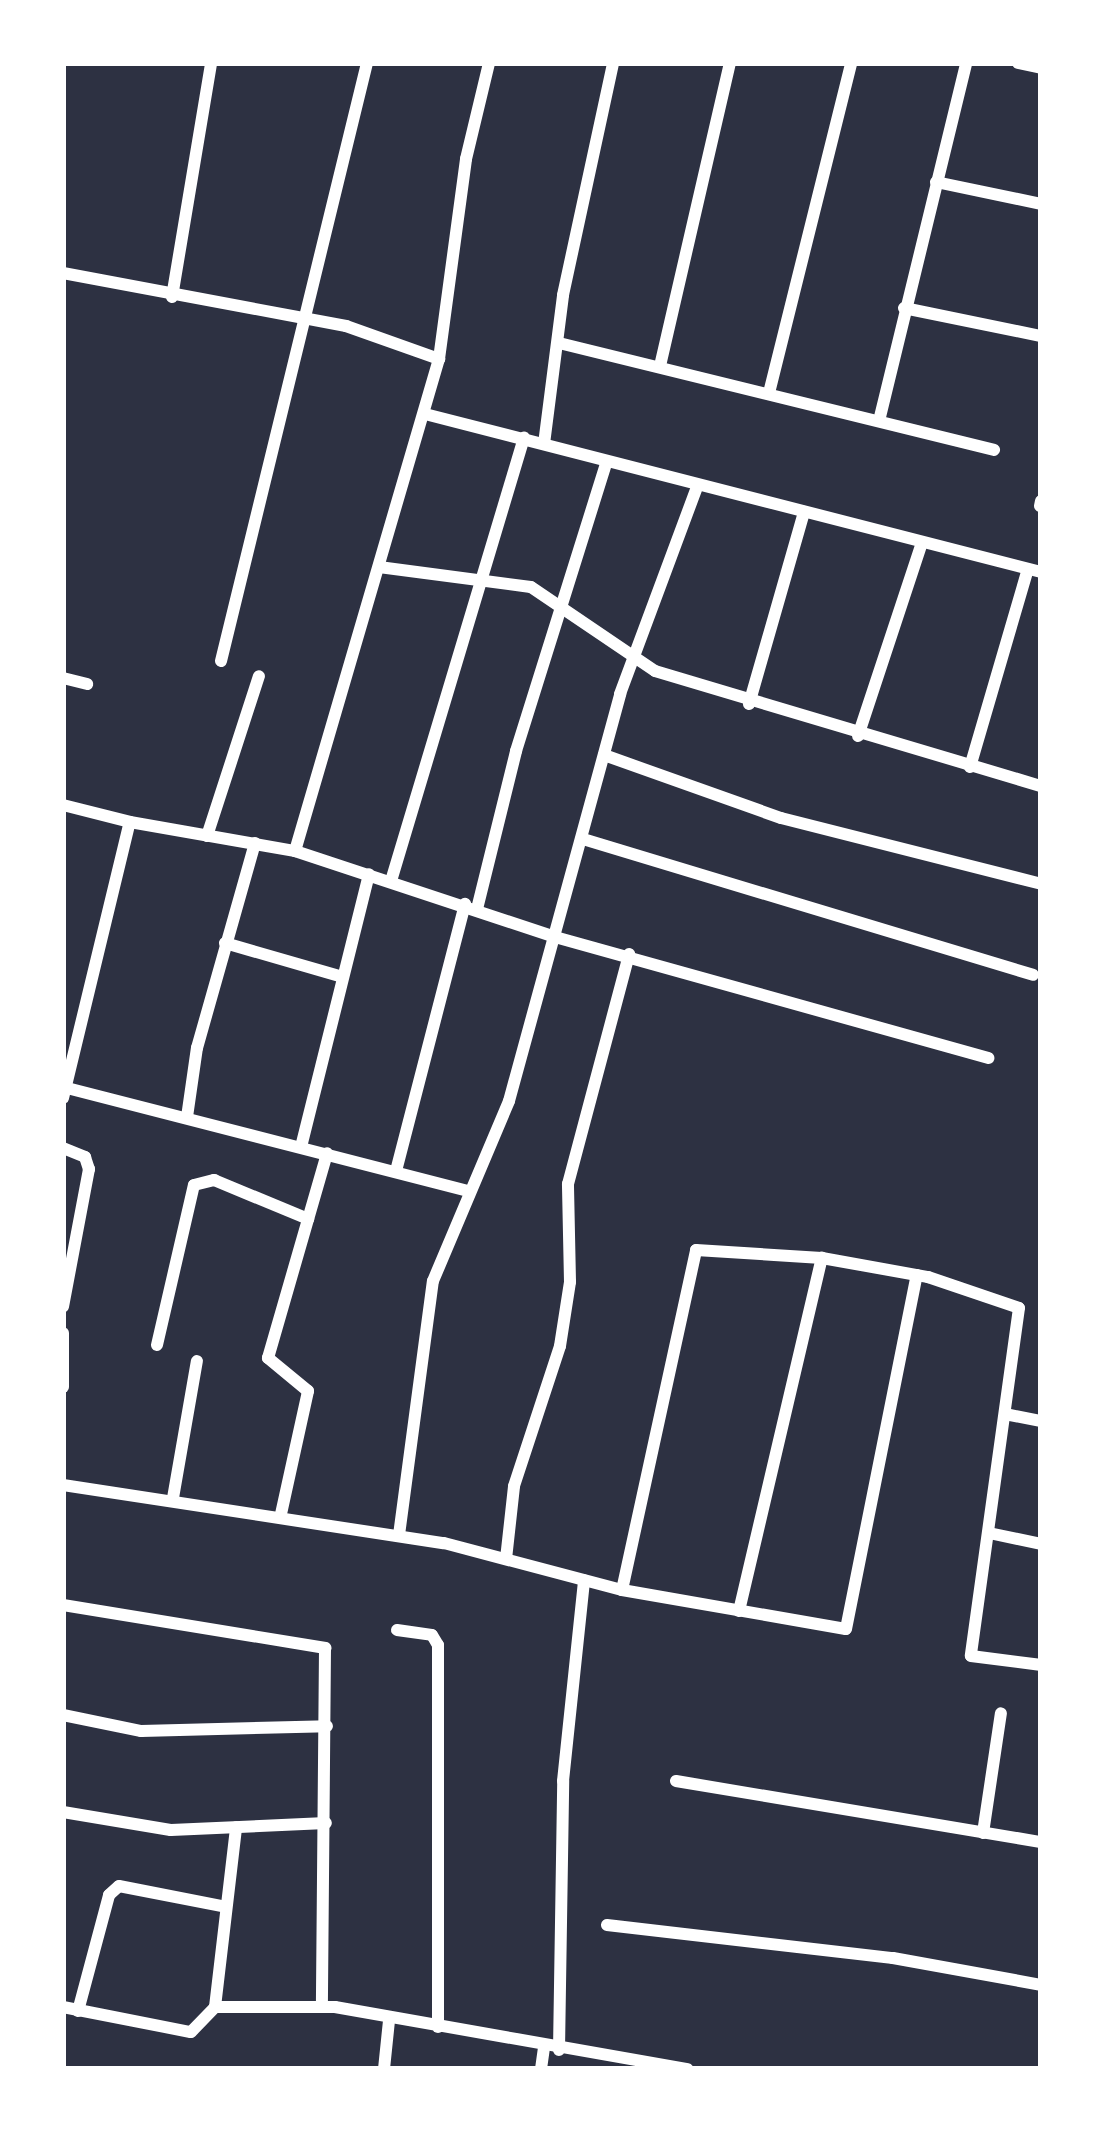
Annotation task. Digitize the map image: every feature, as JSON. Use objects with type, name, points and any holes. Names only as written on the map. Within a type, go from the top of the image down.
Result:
[{"type":"street","points":[[172,297],[211,63]]},
{"type":"street","points":[[221,662],[367,63]]},
{"type":"street","points":[[295,851],[439,359],[466,159],[489,63]]},
{"type":"street","points":[[544,444],[613,63]]},
{"type":"street","points":[[660,366],[730,63]]},
{"type":"street","points":[[770,389],[851,63]]},
{"type":"street","points":[[879,421],[966,63]]},
{"type":"street","points":[[1018,63],[1041,68]]},
{"type":"street","points":[[936,182],[1041,204]]},
{"type":"street","points":[[63,273],[172,297],[302,316],[439,359]]},
{"type":"street","points":[[904,308],[1041,336]]},
{"type":"street","points":[[559,343],[770,389],[994,450]]},
{"type":"street","points":[[425,414],[1035,571],[970,767]]},
{"type":"street","points":[[392,881],[524,437]]},
{"type":"street","points":[[396,1171],[516,751],[606,463]]},
{"type":"street","points":[[400,1535],[433,1281],[467,1191],[503,1118],[633,655],[697,487]]},
{"type":"street","points":[[749,704],[804,512]]},
{"type":"street","points":[[858,736],[922,542]]},
{"type":"street","points":[[379,567],[531,587],[655,671],[749,704],[1041,786]]},
{"type":"street","points":[[207,836],[259,676]]},
{"type":"street","points":[[63,678],[87,684]]},
{"type":"street","points":[[604,755],[781,818],[1041,884]]},
{"type":"street","points":[[63,805],[130,822],[295,851],[555,937],[988,1058]]},
{"type":"street","points":[[130,822],[65,1093],[187,1117],[467,1191]]},
{"type":"street","points":[[583,839],[1033,975]]},
{"type":"street","points":[[187,1117],[225,943],[255,843]]},
{"type":"street","points":[[301,1147],[339,976],[369,874]]},
{"type":"street","points":[[225,943],[339,976]]},
{"type":"street","points":[[506,1559],[514,1486],[560,1346],[572,1166],[608,1055],[629,954]]},
{"type":"street","points":[[63,1148],[85,1157],[89,1168],[63,1307]]},
{"type":"street","points":[[281,1514],[308,1390],[268,1358],[327,1153]]},
{"type":"street","points":[[157,1345],[194,1185],[214,1180],[308,1219]]},
{"type":"street","points":[[622,1590],[696,1250],[822,1258],[916,1275],[1019,1308],[971,1656],[1041,1665]]},
{"type":"street","points":[[739,1611],[822,1258]]},
{"type":"street","points":[[63,1485],[400,1535],[622,1590],[846,1629],[916,1275]]},
{"type":"street","points":[[63,1333],[63,1387]]},
{"type":"street","points":[[173,1498],[197,1360]]},
{"type":"street","points":[[1005,1414],[1041,1421]]},
{"type":"street","points":[[989,1532],[1041,1544]]},
{"type":"street","points":[[541,2069],[551,2049],[563,1781],[584,1580]]},
{"type":"street","points":[[63,1605],[313,1641],[328,1661],[322,2007]]},
{"type":"street","points":[[397,1630],[432,1635],[438,1645],[438,2027]]},
{"type":"street","points":[[983,1832],[1001,1713]]},
{"type":"street","points":[[63,1715],[141,1731],[327,1726]]},
{"type":"street","points":[[676,1781],[1041,1842]]},
{"type":"street","points":[[63,1812],[171,1829],[326,1823]]},
{"type":"street","points":[[226,1907],[119,1886],[109,1895],[70,2009],[190,2032],[215,2007],[236,1827]]},
{"type":"street","points":[[607,1925],[893,1958],[1041,1985]]},
{"type":"street","points":[[215,2007],[322,2007],[688,2069]]},
{"type":"street","points":[[384,2069],[389,2021]]}]
